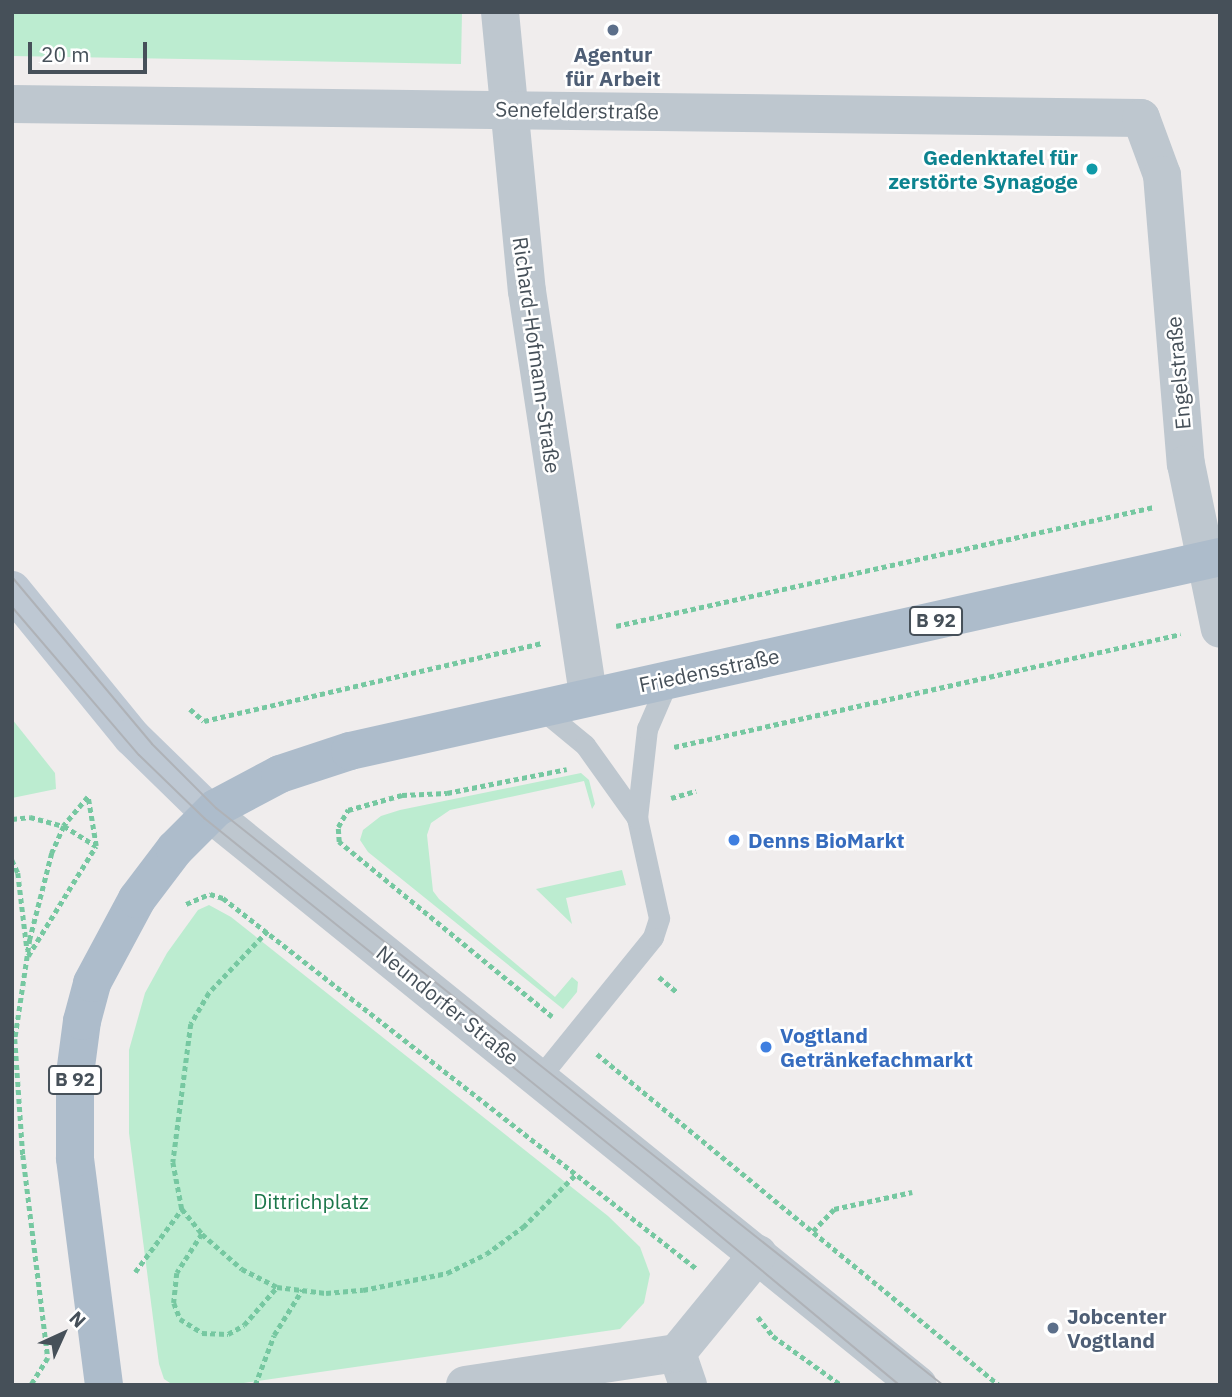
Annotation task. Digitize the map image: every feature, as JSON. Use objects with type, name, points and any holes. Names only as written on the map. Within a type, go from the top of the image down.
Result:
[{"type":"main road","name":"Friedensstraße","points":[[210,813],[246,789],[328,758],[538,706],[1211,559]]},
{"type":"main road","name":"B 92","points":[[104,1385],[75,1147],[75,1074],[82,1021],[92,983],[137,899],[210,813]]},
{"type":"street","name":"Richard-Hofmann-Straße","points":[[500,12],[507,109],[529,304],[589,696]]},
{"type":"street","name":"Senefelderstraße","points":[[12,104],[1141,118]]},
{"type":"street","name":"Engelstraße","points":[[1141,118],[1162,175],[1191,499],[1211,559],[1220,627]]},
{"type":"street","name":"Neundorfer Straße","points":[[12,590],[132,737],[210,813],[918,1385]]},
{"type":"street","points":[[465,1385],[682,1369],[758,1254]]},
{"type":"lane","points":[[539,1077],[653,937],[659,918],[637,818],[647,729],[669,678]]},
{"type":"lane","points":[[538,706],[585,745],[637,818]]},
{"type":"path","points":[[190,709],[204,722],[578,635],[1191,499]]},
{"type":"path","points":[[664,749],[1220,627]]},
{"type":"path","points":[[575,768],[447,793],[402,795],[348,810],[338,827],[339,842],[999,1385]]},
{"type":"path","points":[[12,860],[18,873],[28,956],[96,846],[88,797],[64,826]]},
{"type":"path","points":[[12,819],[30,817],[64,826],[96,846]]},
{"type":"path","points":[[181,910],[196,896],[210,894],[268,931],[699,1270]]},
{"type":"path","points":[[268,931],[209,993],[191,1024],[173,1162],[182,1209],[202,1234],[242,1269],[277,1287],[302,1290],[363,1290],[447,1273],[486,1254],[523,1227],[577,1173]]},
{"type":"path","points":[[813,1231],[834,1209],[912,1192]]},
{"type":"path","points":[[135,1272],[182,1209]]},
{"type":"path","points":[[202,1234],[177,1273],[174,1303],[180,1319],[202,1334],[228,1334],[244,1325],[277,1287]]},
{"type":"path","points":[[255,1385],[274,1335],[302,1290]]},
{"type":"path","points":[[754,1315],[772,1336],[842,1385]]},
{"type":"green space","points":[[12,12],[462,12],[461,64],[12,56]]},
{"type":"green space","points":[[12,719],[55,773],[56,789],[12,798]]},
{"type":"green space","points":[[581,773],[589,780],[595,804],[592,809],[584,781],[450,810],[431,823],[427,835],[433,891],[439,899],[555,997],[572,977],[578,982],[577,992],[563,1009],[368,852],[360,840],[363,830],[381,816],[400,810]]},
{"type":"green space","points":[[622,870],[626,885],[566,898],[572,924],[536,889]]},
{"type":"green space","name":"Dittrichplatz","points":[[209,905],[231,917],[608,1216],[640,1247],[650,1274],[644,1303],[620,1329],[230,1385],[173,1385],[164,1379],[159,1364],[129,1133],[129,1050],[145,993],[167,953],[198,910]]},
{"type":"tram line","points":[[12,577],[152,744],[216,808],[943,1385]]},
{"type":"tram line","points":[[12,607],[139,755],[204,818],[652,1179],[899,1385]]},
{"type":"place","name":"Agentur für Arbeit","points":[[613,30]]},
{"type":"place","name":"Gedenktafel für zerstörte Synagoge","points":[[1092,169]]},
{"type":"place","name":"Denns BioMarkt","points":[[734,840]]},
{"type":"place","name":"Vogtland Getränkefachmarkt","points":[[766,1047]]},
{"type":"place","name":"Jobcenter Vogtland","points":[[1053,1328]]}]
